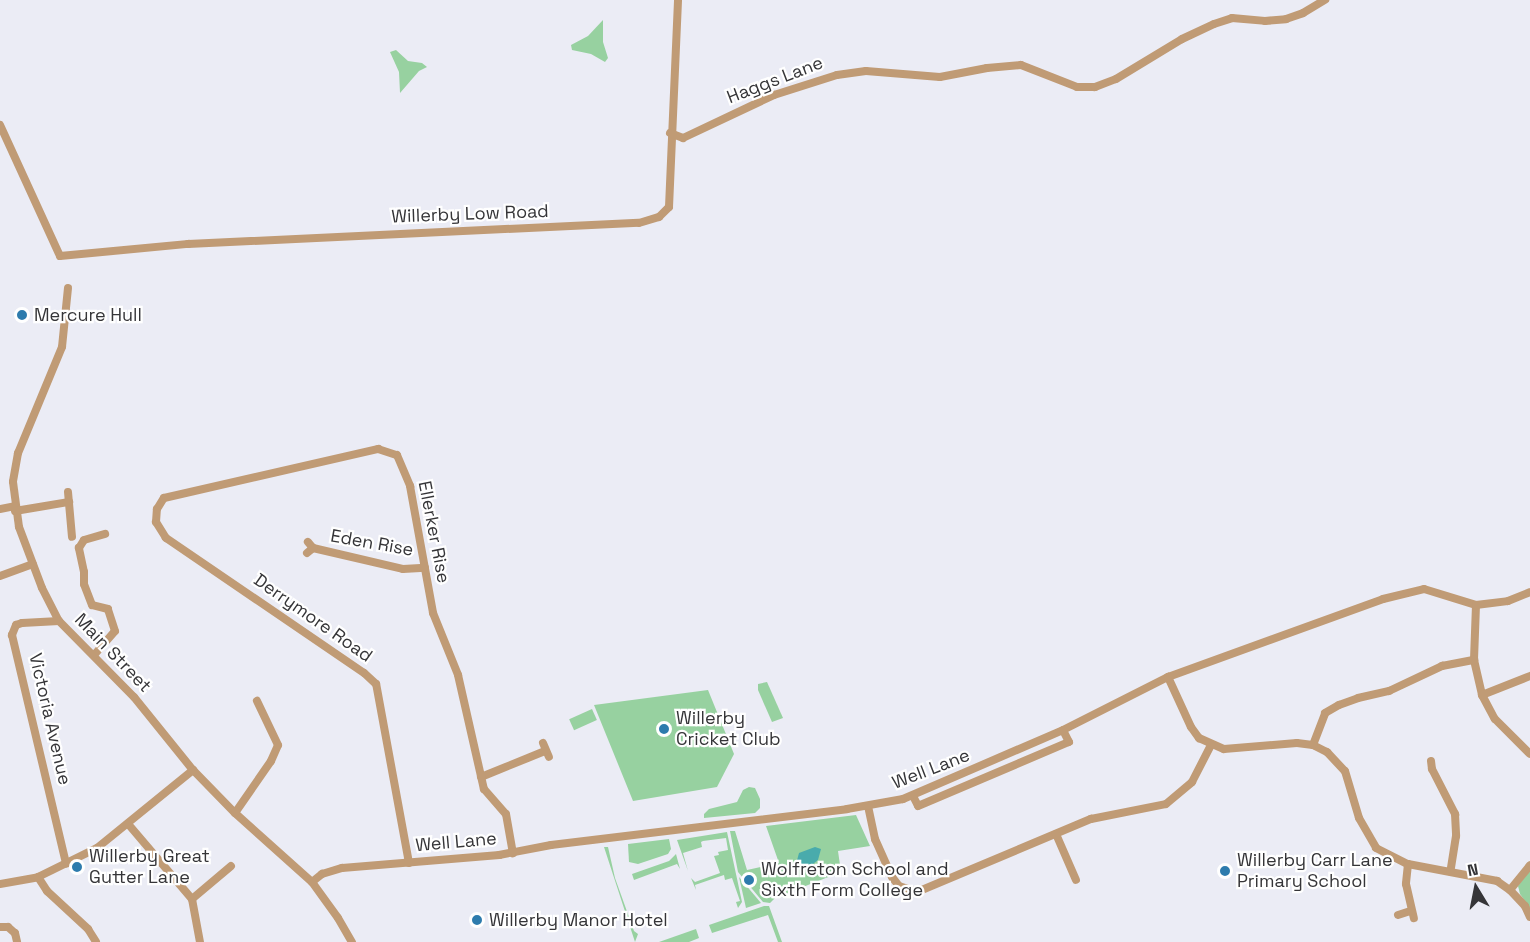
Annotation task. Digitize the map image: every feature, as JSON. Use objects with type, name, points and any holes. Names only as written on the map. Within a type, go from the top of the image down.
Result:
[{"type":"street","name":"Willerby Low Road","points":[[0,126],[60,256],[188,244],[639,223],[659,217],[669,207],[669,154],[678,0]]},
{"type":"street","name":"Haggs Lane","points":[[669,154],[683,138],[784,92],[837,75],[866,71],[940,77],[987,68],[1021,65],[1077,87],[1095,87],[1116,79],[1182,39],[1214,24],[1232,18],[1265,21],[1286,19],[1303,13],[1325,0]]},
{"type":"street","points":[[670,133],[683,138]]},
{"type":"street","name":"Main Street","points":[[68,288],[62,347],[18,453],[13,482],[15,508],[33,564],[58,621],[95,654],[134,697],[193,770],[235,813],[312,882],[352,942]]},
{"type":"street","name":"Ellerker Rise","points":[[157,509],[164,498],[179,494],[378,449],[397,454],[410,486],[433,613],[459,675],[484,789],[506,814],[513,853]]},
{"type":"street","points":[[68,492],[72,537]]},
{"type":"street","points":[[0,509],[69,502]]},
{"type":"street","name":"Derrymore Road","points":[[157,509],[156,522],[166,538],[364,673],[376,684],[409,863]]},
{"type":"street","points":[[95,654],[115,631],[110,605],[96,608],[92,605],[84,584],[79,549],[84,540],[105,534]]},
{"type":"street","name":"Eden Rise","points":[[310,548],[403,569],[425,568]]},
{"type":"street","points":[[0,576],[33,564]]},
{"type":"street","name":"Well Lane","points":[[312,882],[322,874],[342,868],[513,853],[585,840],[868,806],[913,796],[1063,730],[1168,677],[1406,592],[1424,589],[1476,605],[1508,601],[1530,592]]},
{"type":"street","points":[[1476,605],[1474,660],[1482,695],[1495,719],[1530,754]]},
{"type":"street","name":"Victoria Avenue","points":[[58,621],[22,623],[16,625],[12,635],[66,864]]},
{"type":"street","points":[[1313,745],[1325,713],[1339,705],[1358,698],[1389,692],[1442,666],[1474,660]]},
{"type":"street","points":[[1482,695],[1530,676]]},
{"type":"street","points":[[1168,677],[1191,727],[1199,738],[1211,746],[1239,749],[1297,743],[1313,745],[1327,752],[1345,771],[1359,818],[1376,848],[1408,864],[1482,876],[1510,890],[1525,906],[1530,917]]},
{"type":"street","points":[[235,813],[275,754],[276,738],[271,717],[257,701]]},
{"type":"street","points":[[913,796],[914,807],[1069,742],[1063,730]]},
{"type":"street","points":[[868,806],[875,838],[892,877],[908,891],[927,889],[1091,819],[1166,804],[1192,782],[1211,746]]},
{"type":"street","points":[[481,777],[545,750]]},
{"type":"street","points":[[1431,761],[1432,769],[1455,814],[1456,837],[1450,872]]},
{"type":"street","points":[[0,884],[38,877],[98,848],[129,825],[193,770]]},
{"type":"street","points":[[129,825],[192,899],[200,942]]},
{"type":"street","points":[[1056,834],[1075,880]]},
{"type":"street","points":[[1398,915],[1412,914],[1406,884],[1408,864]]},
{"type":"street","points":[[1510,890],[1530,865]]},
{"type":"street","points":[[192,899],[229,872]]},
{"type":"street","points":[[38,877],[47,891],[88,929],[96,942]]},
{"type":"street","points":[[0,927],[8,927],[15,933],[17,942]]},
{"type":"green space","points":[[603,20],[603,42],[608,58],[605,62],[591,54],[572,50],[571,45],[588,36]]},
{"type":"green space","points":[[396,50],[408,61],[422,63],[427,67],[419,71],[400,93],[399,72],[390,52]]},
{"type":"green space","points":[[767,682],[783,718],[772,722],[758,690],[758,684]]},
{"type":"green space","name":"Willerby Cricket Club","points":[[708,690],[734,754],[717,787],[633,801],[594,705]]},
{"type":"green space","points":[[592,709],[597,720],[574,730],[569,719]]},
{"type":"green space","points":[[749,787],[755,788],[760,799],[760,808],[755,813],[704,818],[704,814],[709,809],[737,802],[743,790]]},
{"type":"green space","points":[[856,815],[870,846],[838,851],[841,872],[775,898],[770,903],[763,902],[738,872],[730,831],[735,831],[747,870],[779,863],[766,826]]},
{"type":"green space","points":[[727,832],[742,902],[738,908],[736,902],[740,901],[732,878],[725,880],[724,875],[721,876],[695,885],[696,890],[691,878],[695,882],[720,873],[714,856],[719,855],[718,852],[728,850],[726,838],[703,841],[701,842],[702,847],[683,853],[688,871],[677,840]]},
{"type":"green space","points":[[669,839],[671,849],[668,854],[638,864],[629,862],[628,844]]},
{"type":"green space","points":[[604,847],[608,847],[615,878],[634,931],[638,934],[635,942]]},
{"type":"green space","points":[[676,854],[680,869],[677,864],[634,880],[632,874],[669,861]]},
{"type":"green space","points":[[1530,870],[1530,908],[1520,894],[1518,886]]},
{"type":"green space","points":[[739,877],[761,903],[746,908]]},
{"type":"green space","points":[[769,906],[782,942],[778,942],[768,915],[712,933],[709,925]]},
{"type":"green space","points":[[696,929],[699,938],[689,942],[659,942]]},
{"type":"water","points":[[815,847],[821,849],[818,860],[804,871],[795,868],[799,853]]},
{"type":"place","name":"Mercure Hull","points":[[22,315]]},
{"type":"place","name":"Willerby Cricket Club","points":[[664,729]]},
{"type":"place","name":"Willerby Great Gutter Lane","points":[[77,867]]},
{"type":"place","name":"Willerby Carr Lane Primary School","points":[[1225,871]]},
{"type":"place","name":"Wolfreton School and Sixth Form College","points":[[749,880]]},
{"type":"place","name":"Willerby Manor Hotel","points":[[477,920]]}]
